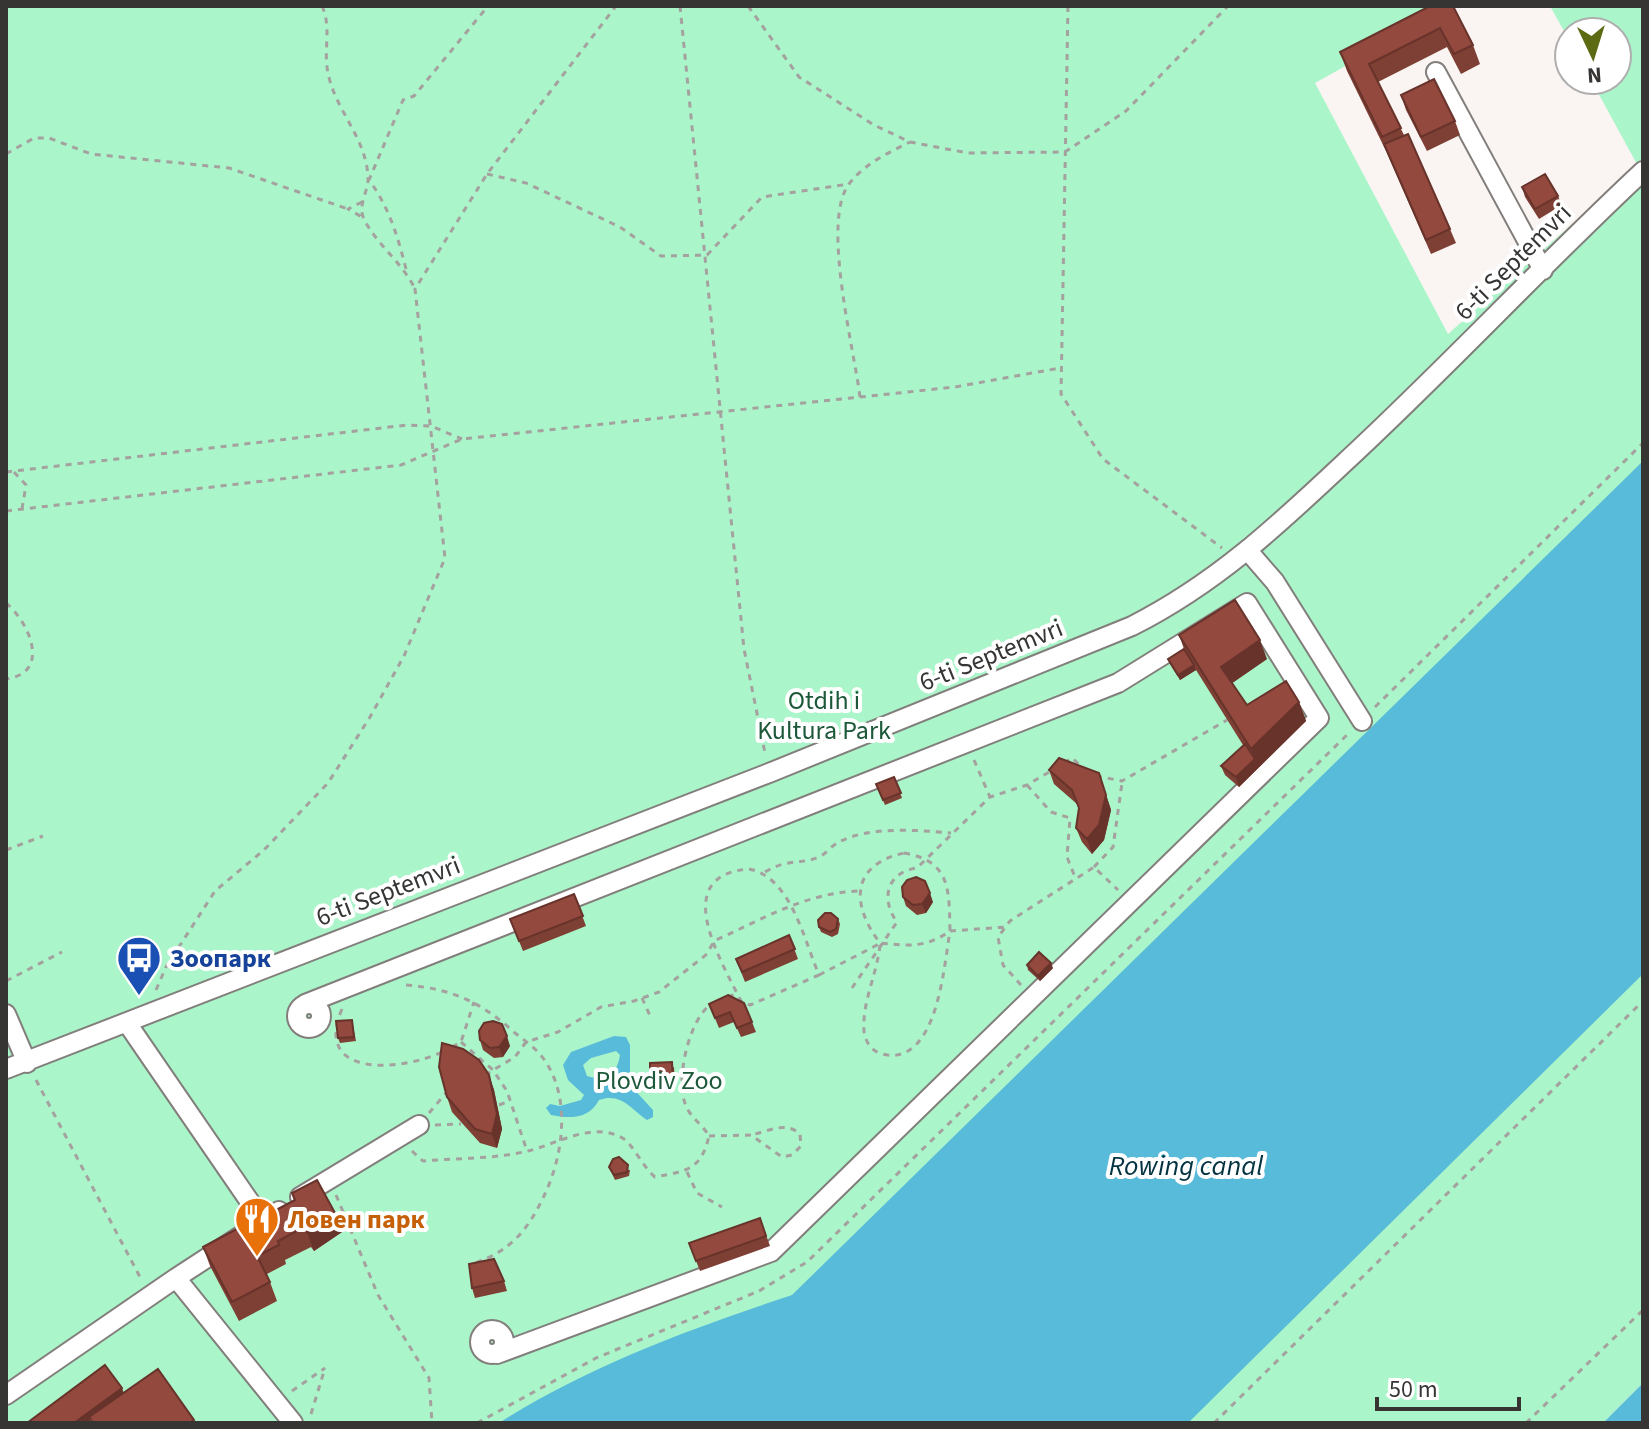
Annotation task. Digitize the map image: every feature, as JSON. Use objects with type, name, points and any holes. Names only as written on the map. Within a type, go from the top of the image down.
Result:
[{"type":"street","points":[[1436,72],[1543,270]]},
{"type":"street","name":"6-ti Septemvri","points":[[6,1069],[769,773],[1132,626],[1170,607],[1244,556],[1407,405],[1643,171]]},
{"type":"street","points":[[1244,556],[1275,582],[1362,721]]},
{"type":"street","points":[[305,1004],[1118,683],[1247,603],[1319,718]]},
{"type":"street","points":[[497,1354],[771,1252],[1345,696]]},
{"type":"street","points":[[6,1014],[27,1063]]},
{"type":"street","points":[[127,1023],[263,1221]]},
{"type":"street","points":[[6,1395],[328,1178],[419,1125]]},
{"type":"street","points":[[176,1278],[293,1423]]},
{"type":"path","points":[[145,1016],[166,967],[215,891],[264,850],[328,783],[404,656],[445,558],[415,289],[392,222],[381,196],[369,180],[364,152],[327,73],[328,19],[322,6]]},
{"type":"path","points":[[363,218],[362,202],[369,180],[403,100],[414,96],[488,6]]},
{"type":"path","points":[[415,289],[487,174],[616,6]]},
{"type":"path","points":[[680,6],[723,411],[744,649],[769,773]]},
{"type":"path","points":[[748,6],[799,77],[874,125],[910,142],[968,153],[1065,152],[1126,111],[1228,6]]},
{"type":"path","points":[[1068,6],[1061,394],[1103,459],[1244,556]]},
{"type":"path","points":[[6,154],[34,138],[49,138],[91,154],[229,168],[348,209],[363,218],[406,269]]},
{"type":"path","points":[[860,397],[854,347],[839,275],[837,223],[840,202],[849,184],[873,161],[910,142]]},
{"type":"path","points":[[487,174],[526,183],[620,227],[661,256],[707,255],[762,197],[849,184]]},
{"type":"path","points":[[348,209],[362,202]]},
{"type":"path","points":[[6,511],[401,465],[462,439],[955,387],[1060,368]]},
{"type":"path","points":[[6,472],[407,425],[431,426],[462,439]]},
{"type":"path","points":[[13,471],[26,485],[22,509]]},
{"type":"path","points":[[6,603],[29,631],[34,649],[29,664],[13,678],[6,679]]},
{"type":"path","points":[[852,988],[897,922],[886,897],[891,881],[905,870],[917,868],[990,797],[1027,785],[1072,758],[1091,775],[1122,781],[1227,720]]},
{"type":"path","points":[[966,744],[990,797]]},
{"type":"path","points":[[1031,997],[1003,965],[998,937],[1006,927],[1075,877],[1094,867],[1113,847],[1122,781]]},
{"type":"path","points":[[1027,785],[1051,812],[1070,818],[1080,813]]},
{"type":"path","points":[[1070,818],[1067,857],[1075,877]]},
{"type":"path","points":[[951,833],[910,831],[860,836],[839,841],[818,857],[791,860],[765,872],[731,871],[716,877],[706,897],[704,913],[737,993],[750,1005],[819,975],[880,943],[917,947],[934,942],[950,931],[1006,927]]},
{"type":"path","points":[[6,850],[43,836]]},
{"type":"path","points":[[904,853],[926,857],[942,871],[949,899],[950,931],[935,1012],[920,1039],[900,1053],[882,1054],[870,1047],[864,1035],[864,1013],[878,964],[880,943],[866,925],[859,891],[868,872],[888,857],[904,853]]},
{"type":"path","points":[[1094,867],[1129,902]]},
{"type":"path","points":[[765,872],[779,886],[819,975]]},
{"type":"path","points":[[485,1075],[515,1057],[526,1042],[558,1032],[601,1007],[659,992],[707,954],[714,941],[826,892],[859,891]]},
{"type":"path","points":[[6,981],[62,952]]},
{"type":"path","points":[[396,984],[439,987],[487,1008],[539,1053],[557,1088],[562,1113],[560,1140],[550,1183],[528,1228],[501,1255],[475,1263]]},
{"type":"path","points":[[737,993],[706,1007],[693,1032],[684,1070],[683,1099],[691,1117],[709,1136],[751,1135],[793,1127],[800,1134],[801,1146],[792,1155],[782,1157],[751,1135]]},
{"type":"path","points":[[642,998],[651,1018]]},
{"type":"path","points":[[1214,1423],[1643,1001]]},
{"type":"path","points":[[343,1006],[334,1027],[336,1042],[345,1055],[380,1067],[425,1060],[461,1042],[474,1002]]},
{"type":"path","points":[[461,1042],[493,1070],[509,1101],[527,1151]]},
{"type":"path","points":[[27,1063],[150,1296]]},
{"type":"path","points":[[419,1125],[446,1093]]},
{"type":"path","points":[[499,1105],[509,1101]]},
{"type":"path","points":[[419,1125],[461,1124]]},
{"type":"path","points":[[397,1138],[423,1161],[527,1151],[560,1140],[604,1133],[625,1139],[641,1165],[655,1177],[687,1171],[705,1155],[709,1136]]},
{"type":"path","points":[[687,1171],[697,1193],[722,1207]]},
{"type":"path","points":[[328,1178],[378,1295],[429,1378],[432,1423]]},
{"type":"path","points":[[1526,1423],[1643,1310]]},
{"type":"path","points":[[275,1402],[325,1368],[308,1423]]},
{"type":"green space","name":"Otdih i Kultura Park","points":[[6,6],[1453,6],[1315,83],[1448,334],[1638,166],[1600,96],[1633,96],[1633,16],[1556,16],[1550,6],[1643,6],[1643,1383],[1603,1423],[6,1423]]},
{"type":"water","name":"Rowing canal","points":[[1643,461],[1643,974],[1188,1423],[499,1423],[569,1383],[641,1350],[792,1295]]},
{"type":"water","points":[[614,1036],[626,1037],[630,1045],[630,1085],[653,1110],[653,1117],[647,1120],[614,1098],[599,1100],[590,1111],[578,1116],[551,1115],[546,1108],[550,1104],[560,1106],[581,1100],[584,1095],[568,1080],[563,1065],[571,1052]],"holes":[[[616,1051],[620,1055],[610,1075],[600,1078],[587,1076],[583,1065],[591,1058]]]},
{"type":"water","points":[[1643,1383],[1643,1423],[1603,1423]]},
{"type":"building","points":[[1430,6],[1453,6],[1473,45],[1454,54],[1440,28],[1369,64],[1401,128],[1382,137],[1340,52]]},
{"type":"building","points":[[1434,79],[1455,121],[1421,137],[1401,95]]},
{"type":"building","points":[[1408,134],[1450,229],[1426,240],[1384,144]]},
{"type":"building","points":[[1545,174],[1558,196],[1535,209],[1522,187]]},
{"type":"building","points":[[1235,600],[1260,640],[1221,667],[1247,705],[1286,681],[1299,702],[1251,749],[1179,635]]},
{"type":"building","points":[[1184,649],[1194,665],[1178,675],[1168,659]]},
{"type":"building","points":[[1245,744],[1255,759],[1236,777],[1221,766]]},
{"type":"building","points":[[1059,758],[1099,773],[1106,795],[1099,825],[1087,839],[1076,828],[1079,808],[1072,790],[1049,770]]},
{"type":"building","points":[[894,777],[901,793],[883,800],[876,784]]},
{"type":"building","points":[[916,877],[925,881],[930,893],[922,904],[913,905],[903,897],[902,887],[907,880]]},
{"type":"building","points":[[574,894],[583,916],[519,941],[510,919]]},
{"type":"building","points":[[825,913],[831,913],[838,919],[836,929],[830,932],[819,927],[818,920]]},
{"type":"building","points":[[789,935],[795,949],[742,972],[736,959]]},
{"type":"building","points":[[1039,952],[1051,963],[1038,976],[1027,965]]},
{"type":"building","points":[[728,995],[744,1003],[752,1022],[737,1028],[730,1012],[715,1018],[709,1004]]},
{"type":"building","points":[[352,1020],[354,1037],[338,1038],[336,1021]]},
{"type":"building","points":[[493,1021],[502,1024],[507,1036],[499,1047],[490,1048],[480,1040],[479,1031],[484,1023]]},
{"type":"building","points":[[442,1043],[463,1049],[479,1060],[489,1075],[497,1114],[492,1134],[475,1129],[447,1097],[439,1067]]},
{"type":"building","points":[[672,1062],[673,1083],[663,1084],[662,1074],[650,1075],[650,1063]]},
{"type":"building","points":[[619,1157],[628,1165],[627,1172],[614,1175],[609,1167],[613,1159]]},
{"type":"building","points":[[317,1180],[335,1213],[307,1232],[304,1227],[257,1256],[270,1282],[232,1302],[203,1247],[244,1225],[251,1236],[265,1229],[259,1219],[295,1200],[292,1193]]},
{"type":"building","points":[[760,1218],[766,1236],[696,1261],[689,1243]]},
{"type":"building","points":[[494,1259],[504,1281],[472,1288],[469,1264]]},
{"type":"building","points":[[105,1365],[122,1388],[74,1423],[27,1423]]},
{"type":"building","points":[[158,1369],[194,1420],[189,1423],[93,1423],[89,1417]]},
{"type":"place","name":"Зоопарк","points":[[139,997]]},
{"type":"place","name":"Ловен парк","points":[[257,1258]]},
{"type":"park label","name":"Plovdiv Zoo","points":[[659,1080]]}]
